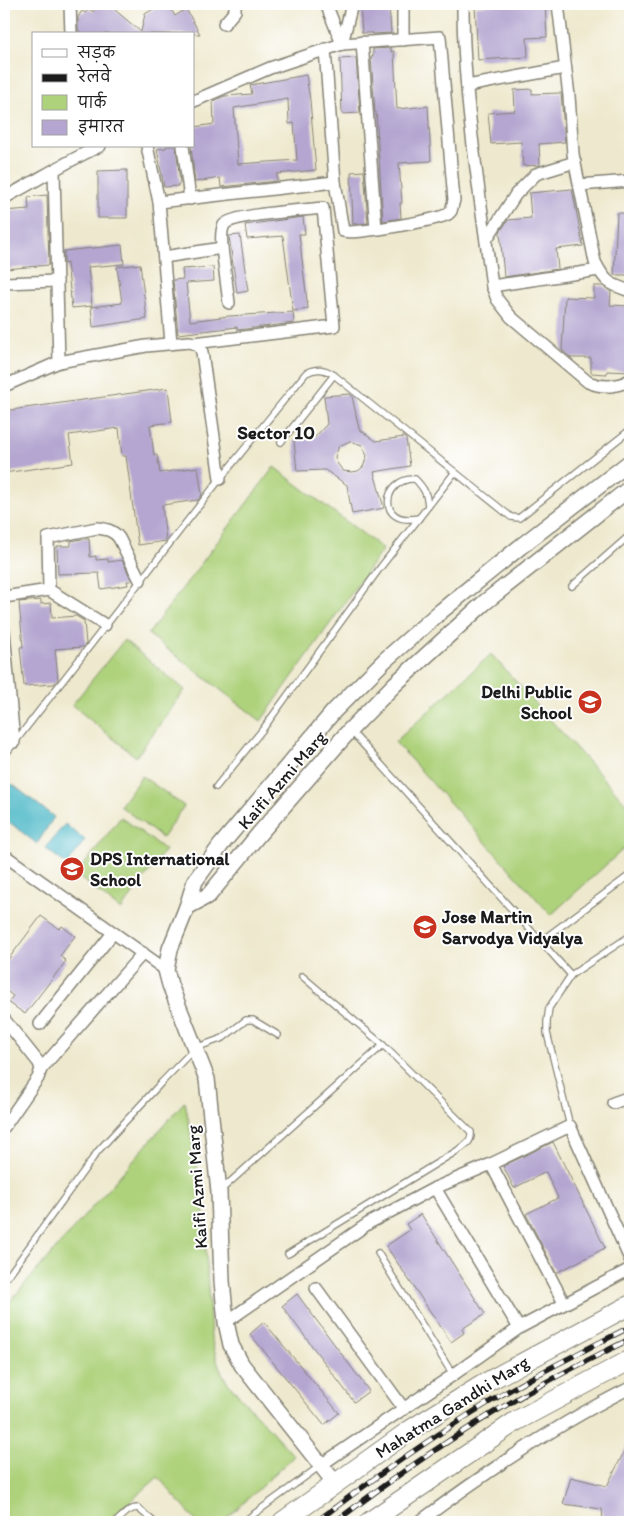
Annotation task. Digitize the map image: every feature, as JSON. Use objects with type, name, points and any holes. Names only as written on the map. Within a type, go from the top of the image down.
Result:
[{"type":"main road","name":"Mahatma Gandhi Marg","points":[[282,1522],[410,1430],[487,1382],[630,1305]]},
{"type":"main road","points":[[369,1522],[516,1420],[630,1360]]},
{"type":"street","points":[[70,4],[71,32]]},
{"type":"street","points":[[224,24],[235,11],[235,4]]},
{"type":"street","points":[[326,4],[342,44]]},
{"type":"street","points":[[342,44],[352,4]]},
{"type":"street","points":[[403,4],[403,40]]},
{"type":"street","points":[[463,4],[467,86],[492,286],[497,299],[511,317],[581,378],[597,386],[611,386],[630,380]]},
{"type":"street","points":[[558,4],[575,162],[594,262],[602,277],[611,284],[630,291]]},
{"type":"street","points":[[195,101],[270,68],[325,49],[342,44],[440,36],[453,205],[446,216],[376,229],[350,233],[343,232],[335,182],[325,49]]},
{"type":"street","points":[[362,42],[376,229]]},
{"type":"street","points":[[467,86],[565,68]]},
{"type":"street","points":[[4,198],[54,171],[76,151],[90,148]]},
{"type":"street","points":[[147,148],[159,202],[171,343]]},
{"type":"street","points":[[183,148],[190,199]]},
{"type":"street","points":[[486,240],[516,194],[536,174],[575,162]]},
{"type":"street","points":[[54,171],[59,362]]},
{"type":"street","points":[[579,185],[630,181]]},
{"type":"street","points":[[159,202],[335,182]]},
{"type":"street","points":[[4,386],[59,362],[146,346],[194,343],[334,326],[323,208],[250,216],[230,220],[224,226],[222,248],[229,303]]},
{"type":"street","points":[[164,257],[222,248]]},
{"type":"street","points":[[492,286],[599,270]]},
{"type":"street","points":[[4,283],[57,281]]},
{"type":"street","points":[[194,343],[200,347],[202,352],[220,479]]},
{"type":"street","points":[[187,907],[195,881],[205,867],[269,787],[334,711],[385,660],[440,612],[630,462]]},
{"type":"street","name":"Kaifi Azmi Marg","points":[[335,1483],[242,1365],[232,1345],[226,1322],[222,1281],[219,1192],[206,1078],[170,985],[166,970],[170,949],[187,907],[209,895],[350,730],[395,684],[484,603],[630,488]]},
{"type":"street","points":[[49,590],[48,538],[97,528],[115,532],[120,538],[140,580]]},
{"type":"street","points":[[4,596],[49,590],[105,625]]},
{"type":"street","points":[[4,632],[14,742]]},
{"type":"street","points":[[4,855],[166,970]]},
{"type":"street","points":[[40,1024],[113,933]]},
{"type":"street","points":[[4,1127],[38,1078],[41,1069],[143,953]]},
{"type":"street","points":[[4,1019],[39,1063],[41,1069]]},
{"type":"street","points":[[613,1103],[630,1097]]},
{"type":"street","points":[[226,1322],[369,1223],[436,1188],[570,1126],[630,1258]]},
{"type":"street","points":[[491,1164],[564,1303]]},
{"type":"street","points":[[436,1188],[519,1328]]},
{"type":"street","points":[[321,1466],[519,1328],[630,1269]]},
{"type":"street","points":[[316,1288],[404,1409]]},
{"type":"street","points":[[419,1522],[458,1493],[544,1436],[630,1388]]},
{"type":"lane","points":[[4,756],[140,580],[306,373],[321,369],[334,375],[511,517],[518,519],[630,430]]},
{"type":"lane","points":[[281,442],[334,375]]},
{"type":"lane","points":[[216,787],[263,729],[380,568],[455,472]]},
{"type":"lane","points":[[419,518],[407,521],[398,519],[391,512],[388,502],[392,491],[399,482],[406,479],[415,479],[423,487],[428,497],[428,506]]},
{"type":"lane","points":[[572,586],[630,535]]},
{"type":"lane","points":[[350,730],[571,975]]},
{"type":"lane","points":[[541,941],[630,875]]},
{"type":"lane","points":[[570,1126],[547,1034],[549,1008],[571,975],[630,936]]},
{"type":"lane","points":[[288,1254],[468,1144],[472,1138],[471,1132],[383,1044],[302,976]]},
{"type":"lane","points":[[8,1276],[98,1151],[195,1048],[223,1038],[246,1020],[254,1020],[278,1035]]},
{"type":"lane","points":[[219,1192],[383,1044]]},
{"type":"lane","points":[[378,1253],[453,1375]]},
{"type":"lane","points":[[243,1522],[321,1466]]},
{"type":"lane","points":[[116,1522],[130,1509],[135,1508],[138,1508],[154,1522]]},
{"type":"green space","points":[[274,467],[383,549],[261,721],[148,634]]},
{"type":"green space","points":[[124,640],[185,690],[136,757],[72,705]]},
{"type":"green space","points":[[491,654],[630,808],[630,843],[551,915],[395,742]]},
{"type":"green space","points":[[142,776],[184,806],[162,838],[120,806]]},
{"type":"green space","points":[[121,817],[165,850],[121,910],[76,875]]},
{"type":"green space","points":[[185,1101],[203,1200],[211,1337],[219,1367],[227,1382],[294,1456],[223,1522],[197,1522],[158,1477],[107,1522],[4,1522],[4,1308]]},
{"type":"water","points":[[12,784],[54,817],[37,844],[4,818],[4,794]]},
{"type":"water","points":[[65,824],[85,840],[67,865],[45,848]]},
{"type":"building","points":[[99,4],[108,4],[141,32],[80,32],[78,30],[78,17],[82,11],[85,13],[89,9],[93,12]]},
{"type":"building","points":[[162,4],[168,4],[175,16],[186,9],[200,34],[195,34],[195,32],[141,32],[145,14]]},
{"type":"building","points":[[360,4],[389,4],[391,33],[362,33]]},
{"type":"building","points":[[545,4],[547,37],[527,38],[528,57],[478,60],[475,6]]},
{"type":"building","points":[[391,48],[391,52],[394,51],[397,109],[428,106],[431,161],[399,163],[402,203],[400,203],[401,218],[383,221],[371,57],[373,57],[373,49]]},
{"type":"building","points":[[356,58],[360,113],[342,114],[340,59]]},
{"type":"building","points":[[306,75],[316,170],[277,174],[277,181],[221,187],[220,178],[195,182],[191,148],[195,148],[195,127],[214,124],[213,101],[225,96],[252,94],[250,85]],"holes":[[[288,99],[289,124],[294,123],[297,160],[238,164],[234,108]]]},
{"type":"building","points":[[532,89],[532,94],[561,93],[565,142],[539,144],[540,165],[523,166],[521,142],[491,144],[488,113],[515,111],[514,90]]},
{"type":"building","points":[[176,148],[180,184],[178,186],[164,187],[157,149]]},
{"type":"building","points":[[127,170],[127,218],[98,218],[98,171]]},
{"type":"building","points":[[364,171],[368,223],[353,224],[351,172]]},
{"type":"building","points":[[572,189],[583,246],[556,249],[558,269],[504,277],[500,232],[508,220],[531,218],[529,193]]},
{"type":"building","points":[[47,195],[49,265],[5,269],[4,211],[29,209],[28,197]]},
{"type":"building","points":[[617,213],[630,213],[630,275],[614,275]]},
{"type":"building","points":[[303,217],[305,234],[299,234],[308,309],[293,311],[283,236],[247,239],[245,225]]},
{"type":"building","points":[[240,235],[248,291],[237,293],[229,236]]},
{"type":"building","points":[[122,245],[124,264],[88,267],[92,306],[72,308],[67,263],[64,264],[64,251]]},
{"type":"building","points":[[140,264],[147,319],[93,327],[91,307],[122,303],[117,267]]},
{"type":"building","points":[[213,267],[214,281],[186,283],[190,321],[229,316],[293,312],[294,323],[237,330],[237,327],[178,334],[173,280],[183,279],[182,269]]},
{"type":"building","points":[[594,286],[603,286],[611,292],[610,305],[630,306],[630,372],[607,371],[607,374],[591,373],[591,358],[571,358],[562,350],[565,297],[594,298]]},
{"type":"building","points":[[168,388],[172,422],[150,425],[154,455],[157,455],[160,473],[198,467],[202,495],[198,500],[162,505],[166,541],[138,545],[126,456],[122,456],[119,428],[69,435],[73,463],[4,473],[4,411]]},
{"type":"building","points":[[350,394],[359,429],[376,441],[404,437],[406,439],[410,466],[374,472],[384,508],[352,514],[347,485],[325,470],[297,471],[294,441],[315,437],[327,424],[324,396]],"holes":[[[350,441],[362,445],[367,456],[363,467],[358,471],[343,471],[335,457],[339,446]]]},
{"type":"building","points":[[89,539],[90,557],[96,556],[96,560],[108,559],[108,562],[122,560],[131,581],[127,581],[128,585],[101,589],[99,573],[58,574],[57,546],[71,546],[71,541]]},
{"type":"building","points":[[41,600],[41,604],[51,603],[52,618],[76,616],[84,621],[86,644],[83,647],[55,649],[58,679],[54,684],[24,686],[20,647],[23,647],[19,602]]},
{"type":"building","points":[[41,916],[59,929],[62,926],[75,936],[60,956],[66,961],[25,1014],[8,1002],[13,996],[4,989],[4,965]]},
{"type":"building","points":[[553,1142],[605,1248],[556,1273],[526,1214],[558,1198],[546,1172],[514,1188],[503,1166]]},
{"type":"building","points":[[421,1214],[485,1314],[462,1329],[464,1333],[451,1342],[386,1246],[410,1230],[406,1224]]},
{"type":"building","points":[[297,1294],[369,1391],[354,1402],[282,1306]]},
{"type":"building","points":[[264,1322],[339,1413],[324,1425],[250,1334]]},
{"type":"building","points":[[630,1440],[629,1522],[603,1522],[602,1509],[563,1504],[571,1477],[607,1486]]},
{"type":"railway","points":[[316,1522],[406,1456],[482,1406],[630,1327]]},
{"type":"railway","points":[[335,1522],[387,1483],[496,1411],[552,1379],[630,1339]]},
{"type":"place","name":"Delhi Public School","points":[[590,702]]},
{"type":"place","name":"DPS International School","points":[[72,869]]},
{"type":"place","name":"Jose Martin Sarvodya Vidyalya","points":[[425,927]]},
{"type":"district","name":"Sector 10","points":[[276,432]]}]
